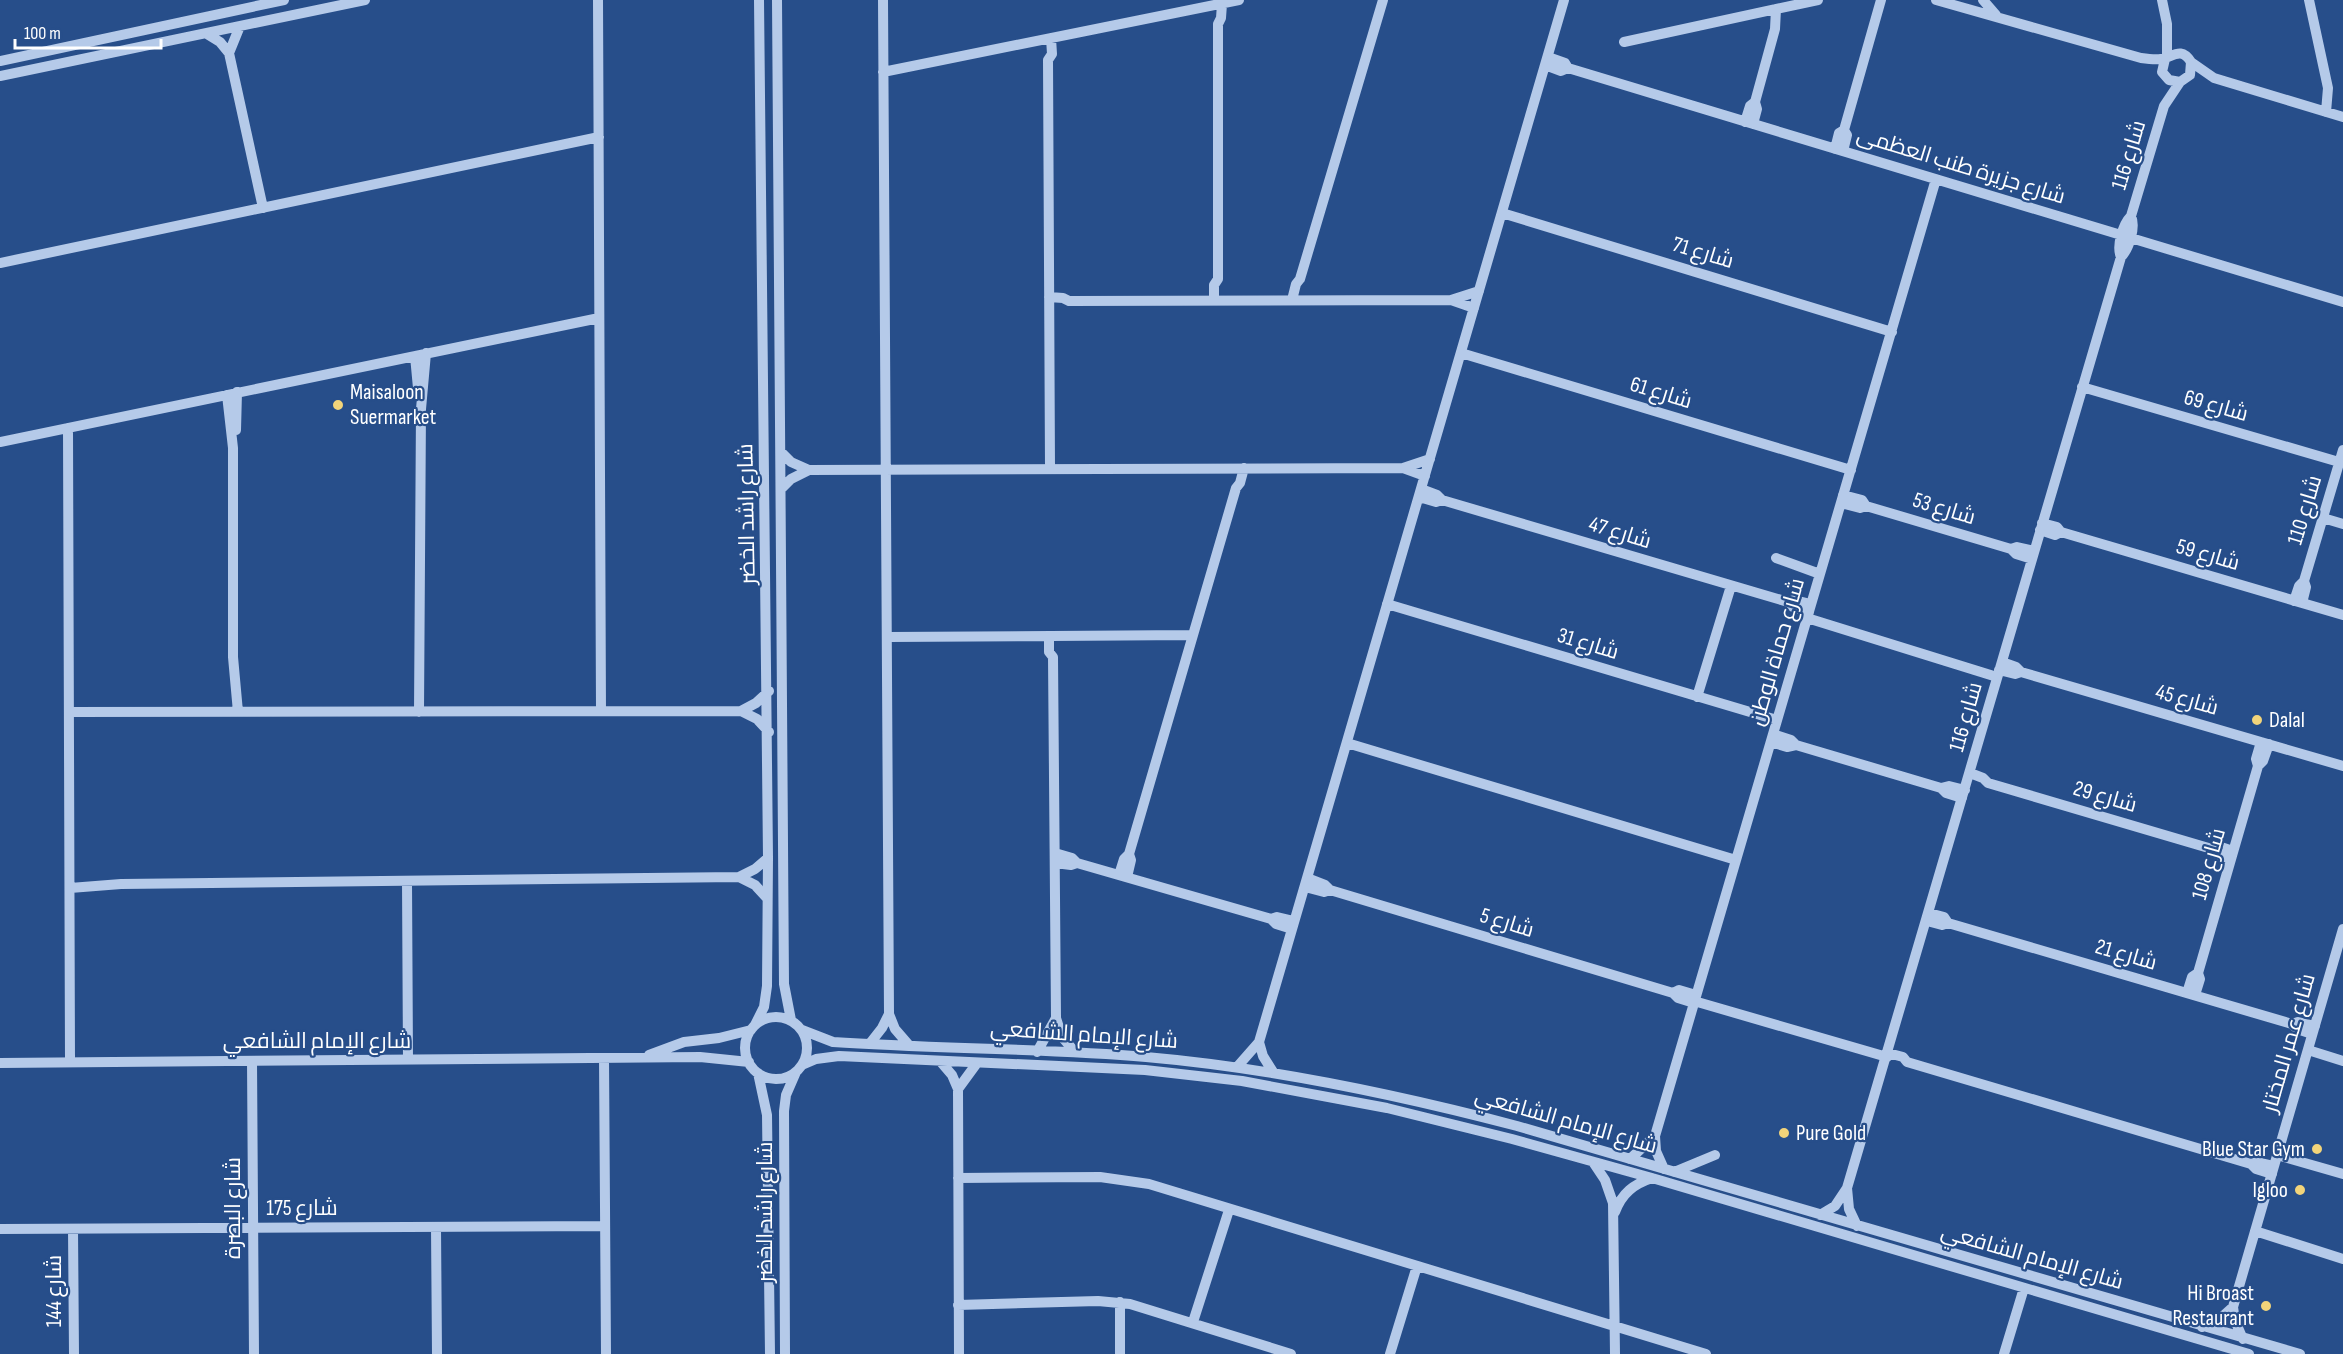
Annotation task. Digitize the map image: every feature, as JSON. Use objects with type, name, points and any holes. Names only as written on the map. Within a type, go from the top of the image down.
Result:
[{"type":"street","points":[[0,61],[284,0]]},
{"type":"street","points":[[0,76],[365,0]]},
{"type":"street","points":[[598,0],[601,711]]},
{"type":"street","name":"شارع راشد الخضر","points":[[753,1027],[764,1006],[767,986],[769,732],[759,0]]},
{"type":"street","name":"شارع راشد الخضر","points":[[777,0],[784,984],[791,1020]]},
{"type":"street","points":[[883,0],[889,637],[889,1014],[895,1029],[908,1044]]},
{"type":"street","points":[[883,72],[1239,0]]},
{"type":"street","points":[[1296,300],[1303,285],[1300,279],[1383,0]]},
{"type":"street","points":[[1238,1067],[1259,1042],[1564,0]]},
{"type":"street","points":[[1624,42],[1818,0]]},
{"type":"street","points":[[1839,150],[1847,135],[1844,130],[1881,0]]},
{"type":"street","points":[[1936,0],[2141,58],[2182,54]]},
{"type":"street","points":[[1983,0],[2001,18]]},
{"type":"street","points":[[2162,0],[2167,24],[2163,74]]},
{"type":"street","points":[[2309,0],[2328,87],[2326,112]]},
{"type":"street","points":[[1217,5],[1221,18],[1218,24],[1218,279],[1215,285],[1218,299]]},
{"type":"street","points":[[1749,123],[1758,107],[1755,102],[1775,29],[1776,9]]},
{"type":"street","points":[[2167,24],[2182,54],[2214,78],[2343,117]]},
{"type":"street","points":[[229,53],[240,27]]},
{"type":"street","points":[[207,34],[220,42],[229,53],[263,208]]},
{"type":"street","points":[[1047,39],[1052,54],[1048,60],[1050,468]]},
{"type":"street","points":[[2141,58],[2174,82],[2214,78]]},
{"type":"street","name":"شارع جزيرة طنب العظمى","points":[[1546,61],[1565,63],[1568,68],[2343,302]]},
{"type":"street","points":[[2183,81],[2190,75],[2191,62]]},
{"type":"street","name":"شارع 116","points":[[1820,1215],[1835,1206],[1847,1188],[1887,1057],[2082,387],[2121,257],[2126,252],[2126,236],[2134,222],[2131,216],[2164,106],[2163,74]]},
{"type":"street","name":"شارع 116","points":[[2164,106],[2183,81]]},
{"type":"street","points":[[0,263],[599,137]]},
{"type":"street","name":"شارع حماة الوطن","points":[[1655,1136],[1936,179]]},
{"type":"street","name":"شارع 71","points":[[1502,213],[1892,332]]},
{"type":"street","points":[[1049,302],[1064,298],[1069,301],[1451,300],[1479,291]]},
{"type":"street","points":[[1451,300],[1474,308]]},
{"type":"street","points":[[0,442],[599,318]]},
{"type":"street","name":"شارع 61","points":[[1461,353],[1851,470]]},
{"type":"street","points":[[421,355],[422,712]]},
{"type":"street","name":"شارع 69","points":[[2082,387],[2339,462]]},
{"type":"street","points":[[232,394],[234,712]]},
{"type":"street","points":[[68,428],[70,1062]]},
{"type":"street","name":"شارع 110","points":[[2298,602],[2299,586],[2304,581],[2343,450]]},
{"type":"street","points":[[781,452],[790,462],[809,470],[1403,468],[1430,459]]},
{"type":"street","points":[[1123,876],[1124,859],[1129,854],[1192,634],[1236,488],[1240,483],[1240,468]]},
{"type":"street","points":[[1403,468],[1425,476]]},
{"type":"street","points":[[782,489],[791,479],[809,470]]},
{"type":"street","name":"شارع 47","points":[[1420,493],[1436,502],[1442,500],[1731,586],[1788,602],[1794,600],[1809,612],[2000,670]]},
{"type":"street","name":"شارع 53","points":[[1842,499],[1862,500],[1866,506],[2011,549],[2019,547],[2033,555]]},
{"type":"street","points":[[2323,518],[2343,524]]},
{"type":"street","name":"شارع 59","points":[[2041,526],[2057,527],[2061,532],[2343,615]]},
{"type":"street","points":[[1776,558],[1820,574]]},
{"type":"street","points":[[1697,697],[1731,586]]},
{"type":"street","name":"شارع 31","points":[[1387,604],[1777,720]]},
{"type":"street","points":[[889,637],[1192,634]]},
{"type":"street","points":[[1053,636],[1049,652],[1053,657],[1056,1017],[1062,1037],[1075,1052]]},
{"type":"street","name":"شارع 45","points":[[2000,670],[2015,674],[2021,672],[2343,766]]},
{"type":"street","points":[[741,711],[756,703],[769,691]]},
{"type":"street","points":[[69,712],[741,711],[757,719],[769,732]]},
{"type":"street","points":[[1772,738],[1789,739],[1796,745],[1941,788],[1946,793],[1966,786]]},
{"type":"street","points":[[1347,743],[1736,860]]},
{"type":"street","name":"شارع 108","points":[[2191,994],[2191,979],[2198,973],[2258,766],[2256,759],[2265,743]]},
{"type":"street","name":"شارع 29","points":[[1966,786],[1988,783],[2212,849],[2217,854],[2232,855]]},
{"type":"street","points":[[70,884],[740,877],[755,869],[768,858]]},
{"type":"street","points":[[1055,858],[1071,865],[1077,863],[1271,919],[1276,924],[1293,925]]},
{"type":"street","points":[[740,877],[755,885],[768,898]]},
{"type":"street","points":[[407,880],[408,1060]]},
{"type":"street","name":"شارع 5","points":[[1306,882],[1324,892],[1330,890],[1673,993],[1681,990],[1695,999],[1887,1057],[1901,1065],[1907,1062],[2251,1164],[2257,1162],[2343,1174]]},
{"type":"street","name":"شارع 21","points":[[1928,917],[1942,925],[1948,922],[2292,1024],[2301,1022],[2314,1030]]},
{"type":"street","name":"شارع عمر المختار","points":[[2233,1307],[2314,1030],[2340,952],[2343,929]]},
{"type":"street","points":[[871,1042],[889,1014]]},
{"type":"street","points":[[776,1017],[791,1020],[802,1030],[808,1048],[799,1069],[781,1079],[765,1077],[758,1073],[749,1062],[746,1042],[753,1027],[776,1017]]},
{"type":"street","points":[[1037,1052],[1056,1017]]},
{"type":"street","name":"شارع الإمام الشافعي","points":[[634,1058],[684,1042],[719,1038],[753,1027]]},
{"type":"street","name":"شارع الإمام الشافعي","points":[[802,1030],[825,1040],[1037,1052],[1075,1052],[1238,1067],[1438,1105],[2300,1354]]},
{"type":"street","points":[[1259,1042],[1273,1072]]},
{"type":"street","points":[[2308,1050],[2343,1061]]},
{"type":"street","name":"شارع الإمام الشافعي","points":[[799,1069],[831,1056],[1047,1063],[1145,1070],[1291,1089],[1435,1119],[1593,1162],[2249,1354]]},
{"type":"street","name":"شارع الإمام الشافعي","points":[[0,1063],[712,1057],[749,1062]]},
{"type":"street","points":[[604,1058],[606,1354]]},
{"type":"street","name":"شارع البصرة","points":[[252,1061],[254,1354]]},
{"type":"street","points":[[940,1061],[952,1075],[958,1089],[958,1354]]},
{"type":"street","points":[[958,1089],[977,1062]]},
{"type":"street","name":"شارع راشد الخضر","points":[[785,1354],[784,1111],[786,1095],[799,1069]]},
{"type":"street","name":"شارع راشد الخضر","points":[[758,1073],[767,1115],[770,1354]]},
{"type":"street","points":[[1630,1159],[1655,1136]]},
{"type":"street","points":[[1655,1136],[1656,1151],[1669,1170],[1715,1155]]},
{"type":"street","points":[[1593,1162],[1610,1192],[1614,1215],[1615,1354]]},
{"type":"street","points":[[958,1178],[1117,1179],[1149,1184],[1706,1354]]},
{"type":"street","points":[[1614,1215],[1623,1196],[1632,1188],[1652,1179]]},
{"type":"street","name":"شارع 116","points":[[1847,1188],[1849,1209],[1857,1226]]},
{"type":"street","points":[[1193,1322],[1229,1210]]},
{"type":"street","name":"شارع 175","points":[[0,1229],[605,1226]]},
{"type":"street","points":[[436,1227],[436,1354]]},
{"type":"street","name":"شارع 144","points":[[73,1229],[74,1354]]},
{"type":"street","points":[[2255,1231],[2343,1259]]},
{"type":"street","points":[[1390,1354],[1417,1266]]},
{"type":"street","points":[[2004,1354],[2024,1288]]},
{"type":"street","points":[[958,1305],[1120,1302],[1150,1308],[1281,1352]]},
{"type":"street","points":[[1120,1302],[1120,1354]]},
{"type":"street","points":[[2202,1327],[2222,1317],[2233,1307]]},
{"type":"street","points":[[2233,1307],[2235,1321],[2243,1339]]},
{"type":"place","name":"Maisaloon Suermarket","points":[[338,405]]},
{"type":"place","name":"Dalal","points":[[2257,720]]},
{"type":"place","name":"Pure Gold","points":[[1784,1133]]},
{"type":"place","name":"Blue Star Gym","points":[[2317,1149]]},
{"type":"place","name":"Igloo","points":[[2300,1190]]},
{"type":"place","name":"Hi Broast Restaurant","points":[[2266,1306]]}]
